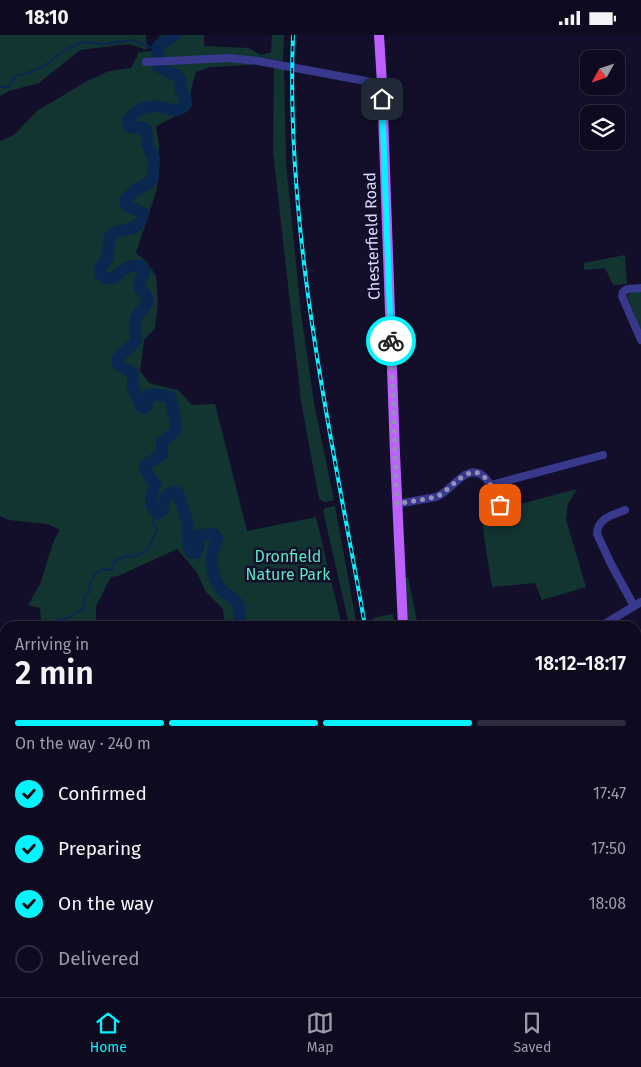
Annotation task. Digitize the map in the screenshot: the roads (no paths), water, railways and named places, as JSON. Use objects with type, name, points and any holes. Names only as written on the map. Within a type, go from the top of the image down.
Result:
[{"type":"main road","name":"Chesterfield Road","points":[[379,35],[403,621]]},
{"type":"street","points":[[148,62],[229,58],[258,61],[382,84]]},
{"type":"street","points":[[641,288],[627,289],[623,292],[622,296],[641,340]]},
{"type":"street","points":[[491,485],[603,455]]},
{"type":"street","points":[[397,504],[441,495],[468,474],[482,475],[486,478],[500,505]]},
{"type":"street","points":[[609,621],[638,604],[610,564],[597,534],[597,529],[602,521],[625,511]]},
{"type":"waterway","points":[[175,35],[158,46],[157,66],[176,75],[180,79],[181,90],[186,104],[181,109],[175,110],[156,106],[146,107],[137,111],[130,118],[128,123],[131,128],[142,127],[146,129],[147,143],[154,159],[153,177],[149,183],[134,191],[126,199],[126,205],[143,213],[141,220],[138,225],[110,236],[107,258],[100,269],[101,275],[106,278],[113,278],[126,268],[132,266],[142,266],[145,271],[139,281],[139,285],[147,298],[147,303],[136,320],[136,341],[117,359],[118,365],[133,373],[133,387],[141,407],[144,408],[147,405],[148,395],[152,394],[170,397],[172,404],[175,431],[162,442],[162,455],[145,466],[147,473],[155,484],[151,499],[152,506],[157,513],[161,512],[166,496],[173,492],[178,493],[187,520],[189,548],[192,553],[196,553],[199,547],[199,535],[213,534],[217,538],[212,558],[214,575],[223,591],[237,603],[240,612],[239,621]]},
{"type":"waterway","points":[[0,87],[8,87],[16,76],[44,66],[62,52],[82,42],[105,44],[132,40],[158,48]]},
{"type":"waterway","points":[[56,621],[68,618],[81,611],[84,607],[85,596],[89,593],[92,579],[97,572],[111,570],[113,567],[112,563],[126,556],[132,557],[147,551],[157,530],[153,522],[157,513]]},
{"type":"railway","points":[[293,35],[292,109],[303,258],[325,406],[364,621]]},
{"type":"park label","name":"Dronfield Nature Park","points":[[288,565]]}]
